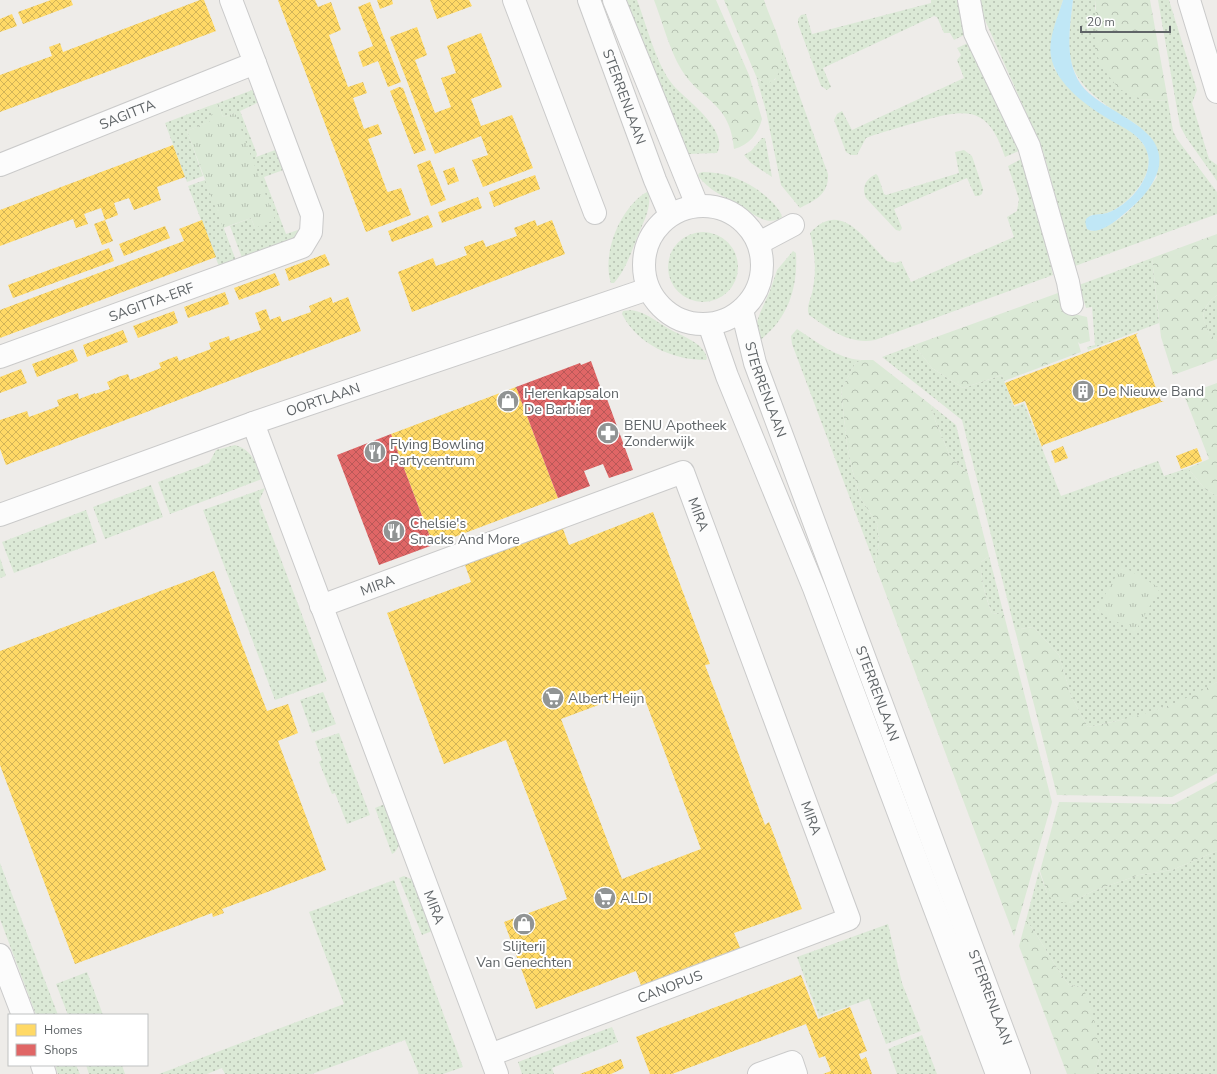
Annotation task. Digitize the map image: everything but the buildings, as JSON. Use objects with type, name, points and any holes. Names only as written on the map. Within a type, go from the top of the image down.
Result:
[{"type":"street","points":[[231,0],[255,63]]},
{"type":"street","points":[[514,0],[595,213]]},
{"type":"street","name":"STERRENLAAN","points":[[588,0],[653,176],[670,215]]},
{"type":"street","name":"STERRENLAAN","points":[[614,0],[697,205]]},
{"type":"street","points":[[969,0],[976,33],[1029,146],[1068,282],[1072,304]]},
{"type":"street","points":[[1189,0],[1217,92]]},
{"type":"street","name":"SAGITTA","points":[[0,165],[255,63]]},
{"type":"street","name":"SAGITTA-ERF","points":[[0,357],[302,247],[311,232],[312,215],[255,63]]},
{"type":"street","points":[[697,205],[712,206],[732,212],[748,225],[759,243],[763,261],[761,279],[754,296],[742,310],[727,320],[709,324],[691,323],[673,316],[659,305],[648,289],[644,273],[644,256],[648,240],[657,226],[670,215],[697,205]]},
{"type":"street","points":[[759,243],[793,225]]},
{"type":"street","name":"OORTLAAN","points":[[0,515],[253,423],[648,289]]},
{"type":"street","name":"STERRENLAAN","points":[[742,310],[755,363],[1019,1074]]},
{"type":"street","name":"STERRENLAAN","points":[[709,324],[727,376],[817,595],[997,1074]]},
{"type":"street","name":"MIRA","points":[[253,423],[494,1065]]},
{"type":"street","name":"MIRA","points":[[321,606],[683,472],[849,919]]},
{"type":"street","name":"CANOPUS","points":[[494,1065],[849,919]]},
{"type":"street","points":[[0,955],[23,1014]]},
{"type":"street","points":[[759,1074],[792,1062],[796,1074]]},
{"type":"green space","points":[[623,0],[637,0],[652,44],[662,67],[673,85],[712,125],[717,135],[719,144],[717,153],[687,154]]},
{"type":"green space","points":[[654,0],[716,0],[749,75],[762,119],[755,134],[744,145],[734,149],[727,121],[721,111],[697,89],[681,69],[670,45]]},
{"type":"green space","points":[[724,0],[764,0],[782,52],[780,70],[774,80],[770,83],[765,84],[756,76]]},
{"type":"green space","points":[[931,0],[958,0],[964,35],[954,40],[950,33],[944,33],[937,17],[934,16],[823,68],[831,87],[827,90],[821,86],[798,24],[798,19],[801,15],[806,14],[812,34],[931,3]]},
{"type":"green space","points":[[980,0],[1063,0],[1052,38],[1054,69],[1132,132],[1146,148],[1149,163],[1143,181],[1137,190],[1114,210],[1103,214],[1091,215],[1090,231],[1100,229],[1120,218],[1137,203],[1157,177],[1147,144],[1140,128],[1097,98],[1077,75],[1069,51],[1073,0],[1096,0],[1095,9],[1141,99],[1168,101],[1173,131],[1177,139],[1217,192],[1217,214],[1075,266],[1043,151],[981,11]]},
{"type":"green space","points":[[1096,0],[1150,0],[1168,101],[1141,99],[1119,89],[1104,70],[1095,51]]},
{"type":"green space","points":[[1158,0],[1169,0],[1197,90],[1192,103],[1209,159],[1217,165],[1217,181],[1180,126]]},
{"type":"green space","points":[[968,43],[1021,150],[1005,157],[999,141],[985,121],[966,113],[941,116],[878,134],[866,138],[857,155],[851,155],[846,152],[834,120],[837,114],[842,111],[852,130],[964,78],[957,60],[961,55],[957,48]]},
{"type":"green space","points":[[782,48],[828,174],[826,187],[820,196],[800,208],[781,185],[766,111],[756,76],[761,81],[775,80],[780,64]]},
{"type":"green space","points":[[255,89],[259,102],[240,111],[257,154],[256,157],[278,149],[286,169],[264,177],[286,234],[298,230],[302,240],[244,263],[230,226],[251,218],[255,228],[235,113],[223,117],[218,103]]},
{"type":"green space","points":[[218,103],[223,117],[235,113],[275,220],[255,228],[251,218],[223,228],[187,131],[213,120],[209,106]]},
{"type":"green space","points":[[209,106],[214,120],[187,131],[203,176],[187,182],[165,123]]},
{"type":"green space","points":[[762,138],[765,138],[772,177],[751,163],[744,155],[751,151]]},
{"type":"green space","points":[[964,150],[972,156],[983,189],[982,194],[979,196],[975,196],[967,178],[894,209],[902,228],[900,231],[896,230],[866,198],[864,190],[865,184],[876,174],[884,194],[886,195],[959,173],[955,152]]},
{"type":"green space","points":[[1025,157],[1053,275],[875,340],[857,340],[840,335],[809,315],[808,307],[814,285],[815,270],[810,233],[821,224],[832,220],[842,221],[852,226],[887,261],[895,263],[901,261],[911,282],[1014,237],[1007,217],[1017,211],[1019,199],[1008,166]]},
{"type":"green space","points":[[703,172],[731,176],[749,184],[765,195],[777,207],[782,217],[770,221],[759,218],[707,186],[698,176],[699,173]]},
{"type":"green space","points":[[205,180],[238,266],[220,269],[188,186]]},
{"type":"green space","points":[[647,192],[649,193],[648,211],[625,267],[614,283],[611,283],[609,259],[611,245],[616,232],[629,208]]},
{"type":"green space","points":[[696,232],[710,232],[723,238],[732,247],[736,253],[738,267],[736,281],[728,292],[717,300],[710,302],[696,302],[689,300],[678,292],[670,281],[668,274],[668,260],[670,253],[678,242],[689,234]]},
{"type":"green space","points":[[1217,234],[1217,295],[1206,306],[1204,318],[1207,329],[1217,341],[1217,359],[1173,375],[1161,337],[1152,258]]},
{"type":"green space","points":[[793,251],[796,253],[796,266],[793,290],[789,302],[777,323],[759,341],[756,325],[760,313],[770,291],[777,270]]},
{"type":"green space","points":[[1152,258],[1159,323],[1088,350],[1087,347],[1095,345],[1092,307],[1086,308],[1079,285]]},
{"type":"green space","points":[[1058,293],[1062,311],[1087,317],[1090,341],[1080,344],[1078,342],[1081,352],[1004,381],[1002,375],[963,388],[932,368],[914,345]]},
{"type":"green space","points":[[1217,295],[1217,341],[1207,330],[1204,312],[1206,306]]},
{"type":"green space","points":[[629,310],[643,313],[696,343],[705,352],[707,358],[706,360],[681,357],[658,349],[637,334],[622,314],[623,311]]},
{"type":"green space","points":[[797,329],[835,353],[852,359],[861,360],[855,364],[841,390],[847,445],[852,469],[861,499],[877,523],[879,542],[875,565],[792,344],[791,336]]},
{"type":"green space","points":[[914,345],[932,368],[963,388],[1002,375],[1014,407],[1024,403],[1061,496],[1158,461],[1164,476],[1188,468],[1205,489],[1217,496],[1217,682],[1195,696],[1140,716],[1088,727],[1071,696],[1059,655],[1033,627],[1015,630],[962,420],[882,357]]},
{"type":"green space","points":[[861,360],[873,360],[931,405],[935,420],[950,456],[968,474],[989,556],[981,562],[981,575],[984,588],[992,613],[998,614],[1003,611],[1052,802],[1014,936],[875,565],[879,542],[877,523],[861,499],[852,469],[847,445],[841,390],[855,364]]},
{"type":"green space","points":[[1217,383],[1217,496],[1205,489],[1188,468],[1209,459],[1184,395]]},
{"type":"green space","points":[[931,405],[956,425],[968,474],[950,456],[935,420]]},
{"type":"green space","points":[[235,445],[246,450],[250,454],[256,463],[262,479],[170,514],[158,482],[209,463],[216,450]]},
{"type":"green space","points":[[151,485],[163,517],[105,539],[93,507]]},
{"type":"green space","points":[[265,488],[259,501],[327,681],[275,700],[203,510]]},
{"type":"green space","points":[[86,510],[97,542],[14,573],[2,542]]},
{"type":"green space","points":[[989,556],[1003,611],[998,614],[992,613],[982,581],[981,562]]},
{"type":"green space","points":[[0,558],[6,576],[0,578]]},
{"type":"green space","points":[[1122,566],[1160,588],[1135,632],[1096,610]]},
{"type":"green space","points":[[1033,627],[1059,655],[1071,696],[1088,727],[1122,720],[1170,705],[1217,682],[1217,773],[1172,797],[1057,795],[1015,630]]},
{"type":"green space","points":[[323,692],[336,724],[312,733],[300,700]]},
{"type":"green space","points":[[339,733],[370,815],[347,824],[335,793],[332,794],[319,762],[322,760],[315,741]]},
{"type":"green space","points":[[1217,781],[1217,851],[1172,870],[1139,875],[1093,891],[1070,903],[1053,901],[1047,893],[1040,871],[1059,802],[1174,804]]},
{"type":"green space","points":[[385,804],[400,844],[392,854],[375,808]]},
{"type":"green space","points":[[1217,851],[1217,1074],[1094,1074],[1100,1056],[1083,987],[1069,985],[1026,920],[1039,871],[1047,893],[1070,903],[1093,891],[1139,875],[1172,870]]},
{"type":"green space","points":[[0,863],[58,1014],[36,1014],[0,919]]},
{"type":"green space","points":[[404,876],[413,880],[432,931],[422,935],[399,878]]},
{"type":"green space","points":[[394,880],[463,1067],[443,1074],[419,1074],[405,1040],[312,1074],[225,1074],[222,1068],[207,1074],[159,1074],[344,1004],[309,912]]},
{"type":"green space","points":[[1026,920],[1069,985],[1083,987],[1093,1014],[1100,1056],[1094,1074],[1067,1074],[1019,946]]},
{"type":"green space","points":[[888,924],[902,983],[921,1031],[886,1044],[869,999],[819,1017],[797,957]]},
{"type":"green space","points":[[87,972],[103,1014],[68,1014],[56,984]]},
{"type":"green space","points":[[612,1027],[618,1042],[552,1068],[554,1074],[522,1074],[518,1062]]},
{"type":"green space","points":[[922,1035],[937,1074],[897,1074],[888,1049]]},
{"type":"green space","points":[[55,1066],[76,1066],[80,1074],[58,1074]]},
{"type":"green space","points":[[86,1066],[122,1066],[125,1074],[89,1074]]},
{"type":"water","points":[[1063,0],[1073,0],[1069,42],[1072,63],[1080,83],[1089,93],[1102,103],[1142,129],[1152,140],[1158,152],[1159,166],[1157,173],[1146,193],[1107,227],[1096,231],[1087,229],[1086,219],[1091,215],[1107,213],[1131,198],[1143,182],[1147,173],[1149,164],[1148,155],[1139,138],[1093,109],[1074,94],[1059,76],[1054,66],[1050,49],[1054,28]]},
{"type":"place","name":"De Nieuwe Band","points":[[1083,391]]},
{"type":"place","name":"Herenkapsalon De Barbier","points":[[508,401]]},
{"type":"place","name":"BENU Apotheek Zonderwijk","points":[[608,433]]},
{"type":"place","name":"Flying Bowling Partycentrum","points":[[375,452]]},
{"type":"place","name":"Chelsie's Snacks And More","points":[[394,531]]},
{"type":"place","name":"Albert Heijn","points":[[553,698]]},
{"type":"place","name":"ALDI","points":[[605,898]]},
{"type":"place","name":"Slijterij Van Genechten","points":[[524,924]]}]
